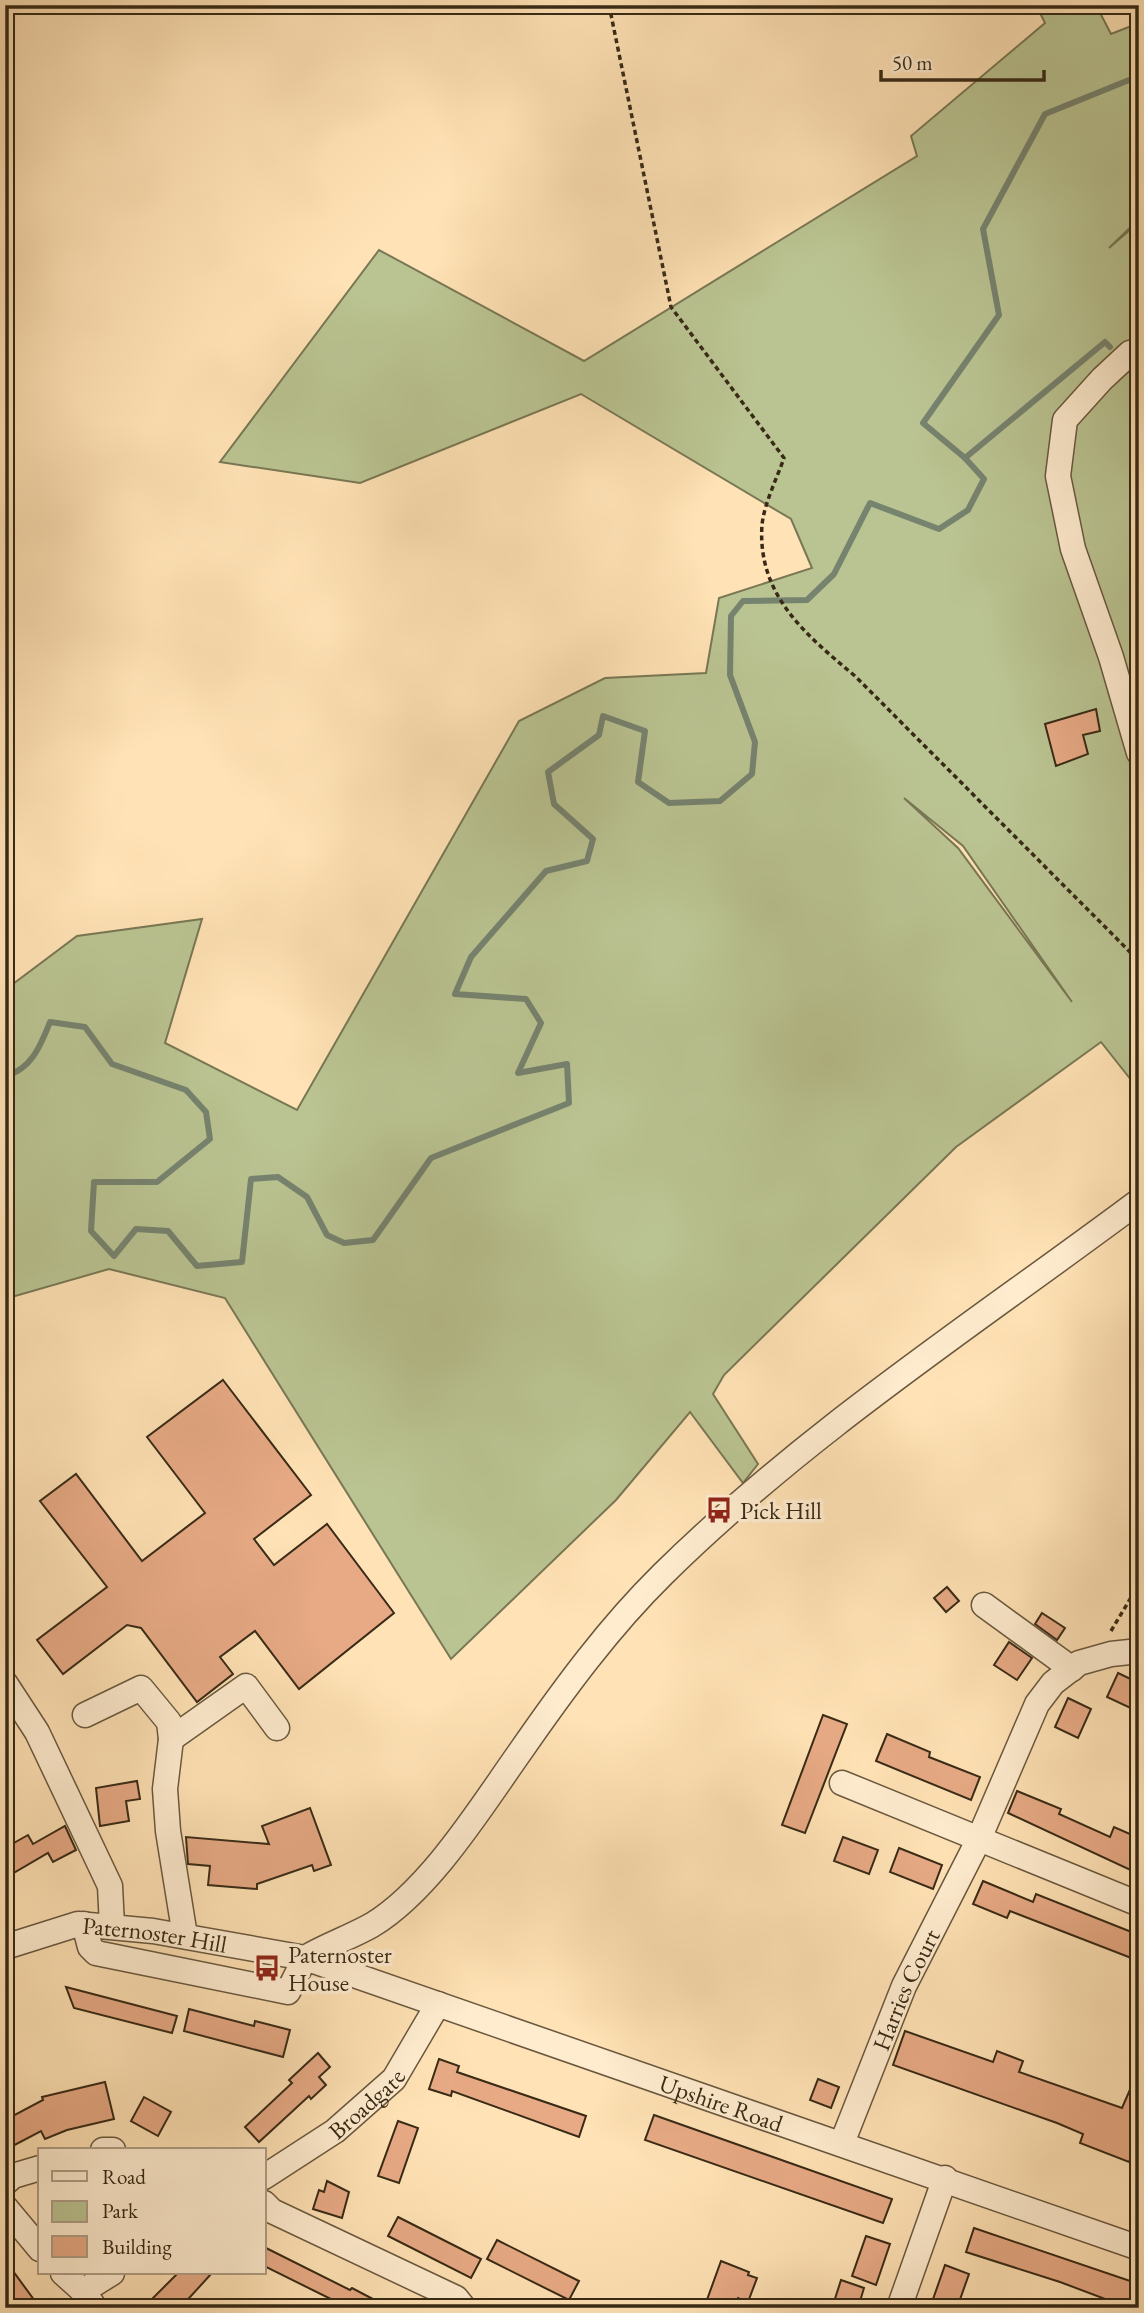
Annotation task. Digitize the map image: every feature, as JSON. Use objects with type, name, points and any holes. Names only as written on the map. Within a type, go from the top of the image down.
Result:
[{"type":"street","points":[[1139,351],[1130,353],[1102,379],[1065,420],[1058,476],[1073,549],[1111,657],[1139,753]]},
{"type":"street","points":[[84,1924],[90,1947],[96,1953],[288,1992],[305,1958],[373,1925],[405,1898],[442,1859],[552,1705],[660,1577],[733,1507],[906,1368],[1139,1201]]},
{"type":"street","points":[[984,1605],[1072,1669]]},
{"type":"street","name":"Harries Court","points":[[842,2143],[904,1986],[978,1841],[1037,1704],[1053,1683],[1079,1663],[1111,1654],[1139,1651]]},
{"type":"street","points":[[5,1683],[37,1731],[110,1886],[112,1926]]},
{"type":"street","points":[[170,1739],[246,1686],[277,1728]]},
{"type":"street","points":[[85,1715],[141,1688],[169,1723],[165,1789],[168,1831],[185,1936]]},
{"type":"street","points":[[842,1783],[978,1841],[1139,1904]]},
{"type":"street","name":"Paternoster Hill","points":[[5,1947],[84,1924],[185,1936],[305,1958]]},
{"type":"street","name":"Upshire Road","points":[[305,1958],[945,2178],[1139,2248]]},
{"type":"street","name":"Broadgate","points":[[266,2176],[335,2131],[394,2079],[438,2004]]},
{"type":"street","points":[[5,2182],[13,2176],[38,2169]]},
{"type":"street","points":[[899,2308],[945,2178]]},
{"type":"street","points":[[266,2205],[272,2211],[456,2298],[464,2308]]},
{"type":"street","points":[[5,2207],[38,2247]]},
{"type":"street","points":[[64,2274],[89,2299],[111,2274]]},
{"type":"path","points":[[609,5],[671,307],[784,458],[762,525],[768,583],[808,636],[855,676],[1139,961]]},
{"type":"green space","points":[[1036,5],[1096,5],[1111,34],[1139,23],[1139,219],[1109,248],[1139,222],[1139,1090],[1101,1042],[956,1147],[724,1375],[713,1394],[758,1464],[743,1483],[690,1412],[616,1500],[451,1659],[225,1298],[109,1269],[5,1299],[5,990],[77,936],[202,919],[165,1043],[297,1110],[519,721],[605,678],[706,673],[719,598],[812,568],[791,519],[581,394],[360,483],[220,462],[379,250],[584,361],[917,156],[911,136],[1045,23]],"holes":[[[904,798],[963,846],[1072,1002],[958,848]]]},
{"type":"building","points":[[1096,709],[1100,731],[1083,735],[1088,754],[1056,766],[1045,724]]},
{"type":"building","points":[[223,1380],[311,1495],[254,1539],[274,1565],[327,1524],[394,1613],[299,1689],[255,1631],[220,1657],[233,1674],[197,1702],[141,1628],[127,1625],[63,1674],[37,1640],[107,1587],[40,1501],[76,1474],[142,1561],[205,1513],[147,1437]]},
{"type":"building","points":[[947,1587],[959,1601],[946,1612],[934,1598]]},
{"type":"building","points":[[1042,1613],[1065,1628],[1057,1640],[1035,1624]]},
{"type":"building","points":[[1009,1642],[1032,1658],[1017,1680],[994,1665]]},
{"type":"building","points":[[1118,1673],[1139,1683],[1139,1712],[1107,1697]]},
{"type":"building","points":[[1068,1698],[1091,1709],[1078,1738],[1055,1727]]},
{"type":"building","points":[[823,1715],[847,1724],[805,1833],[782,1825]]},
{"type":"building","points":[[887,1734],[930,1752],[929,1757],[980,1777],[971,1800],[876,1761]]},
{"type":"building","points":[[137,1781],[140,1799],[126,1801],[129,1821],[100,1826],[96,1788]]},
{"type":"building","points":[[1017,1791],[1061,1809],[1059,1814],[1110,1837],[1114,1827],[1139,1838],[1139,1874],[1008,1813]]},
{"type":"building","points":[[310,1808],[331,1865],[314,1871],[312,1865],[257,1884],[257,1889],[208,1885],[210,1866],[188,1864],[186,1837],[269,1844],[262,1826]]},
{"type":"building","points":[[65,1826],[76,1850],[53,1862],[48,1853],[5,1878],[5,1848],[28,1835],[33,1844]]},
{"type":"building","points":[[843,1837],[878,1850],[869,1874],[834,1861]]},
{"type":"building","points":[[899,1848],[942,1865],[933,1889],[890,1872]]},
{"type":"building","points":[[983,1881],[1033,1902],[1036,1894],[1139,1935],[1139,1961],[1010,1911],[1007,1918],[973,1904]]},
{"type":"building","points":[[66,1987],[177,2016],[172,2033],[74,2008]]},
{"type":"building","points":[[189,2009],[254,2026],[255,2021],[290,2030],[283,2057],[184,2031]]},
{"type":"building","points":[[905,2031],[993,2062],[997,2051],[1023,2061],[1019,2072],[1122,2108],[1139,2069],[1139,2136],[1129,2162],[1080,2143],[1083,2134],[1057,2123],[893,2065]]},
{"type":"building","points":[[318,2053],[330,2067],[319,2077],[326,2085],[311,2099],[309,2096],[259,2142],[245,2127],[292,2083],[289,2080]]},
{"type":"building","points":[[439,2059],[459,2066],[457,2072],[586,2116],[579,2137],[452,2091],[451,2096],[429,2089]]},
{"type":"building","points":[[818,2079],[839,2087],[831,2108],[810,2100]]},
{"type":"building","points":[[105,2082],[114,2119],[67,2130],[45,2139],[41,2131],[5,2150],[5,2120],[43,2100],[42,2097]]},
{"type":"building","points":[[144,2097],[171,2112],[158,2136],[131,2121]]},
{"type":"building","points":[[654,2115],[892,2199],[883,2223],[645,2140]]},
{"type":"building","points":[[398,2121],[418,2128],[399,2183],[378,2176]]},
{"type":"building","points":[[327,2181],[349,2192],[342,2218],[313,2209],[319,2190],[324,2192]]},
{"type":"building","points":[[398,2217],[481,2259],[471,2278],[388,2236]]},
{"type":"building","points":[[974,2228],[1139,2284],[1139,2308],[1129,2308],[1060,2282],[966,2252]]},
{"type":"building","points":[[866,2236],[890,2244],[876,2285],[852,2276]]},
{"type":"building","points":[[497,2240],[579,2281],[569,2300],[487,2259]]},
{"type":"building","points":[[266,2248],[390,2308],[341,2308],[343,2305],[266,2267]]},
{"type":"building","points":[[5,2260],[40,2308],[5,2308]]},
{"type":"building","points":[[721,2261],[757,2278],[748,2302],[738,2298],[734,2308],[704,2308]]},
{"type":"building","points":[[945,2265],[969,2274],[957,2308],[932,2302]]},
{"type":"building","points":[[177,2274],[211,2274],[180,2308],[143,2308]]},
{"type":"building","points":[[841,2280],[864,2288],[858,2308],[832,2308]]},
{"type":"waterway","points":[[5,1076],[22,1068],[34,1055],[50,1022],[85,1027],[112,1064],[186,1090],[206,1112],[210,1139],[157,1182],[94,1182],[91,1231],[114,1256],[136,1229],[168,1231],[197,1266],[242,1262],[251,1179],[278,1177],[307,1197],[327,1235],[344,1243],[373,1240],[431,1158],[569,1103],[567,1064],[518,1073],[541,1023],[526,999],[455,994],[471,957],[546,871],[587,861],[593,839],[554,804],[548,772],[599,735],[603,716],[645,731],[638,782],[669,803],[720,801],[752,774],[755,742],[730,675],[731,616],[743,601],[807,600],[834,574],[870,503],[939,529],[968,510],[984,479],[965,458],[923,423],[999,315],[983,229],[1045,114],[1139,76]]},
{"type":"waterway","points":[[965,458],[1105,342],[1110,347]]},
{"type":"place","name":"Pick Hill","points":[[719,1510]]},
{"type":"place","name":"Paternoster House","points":[[267,1968]]}]
